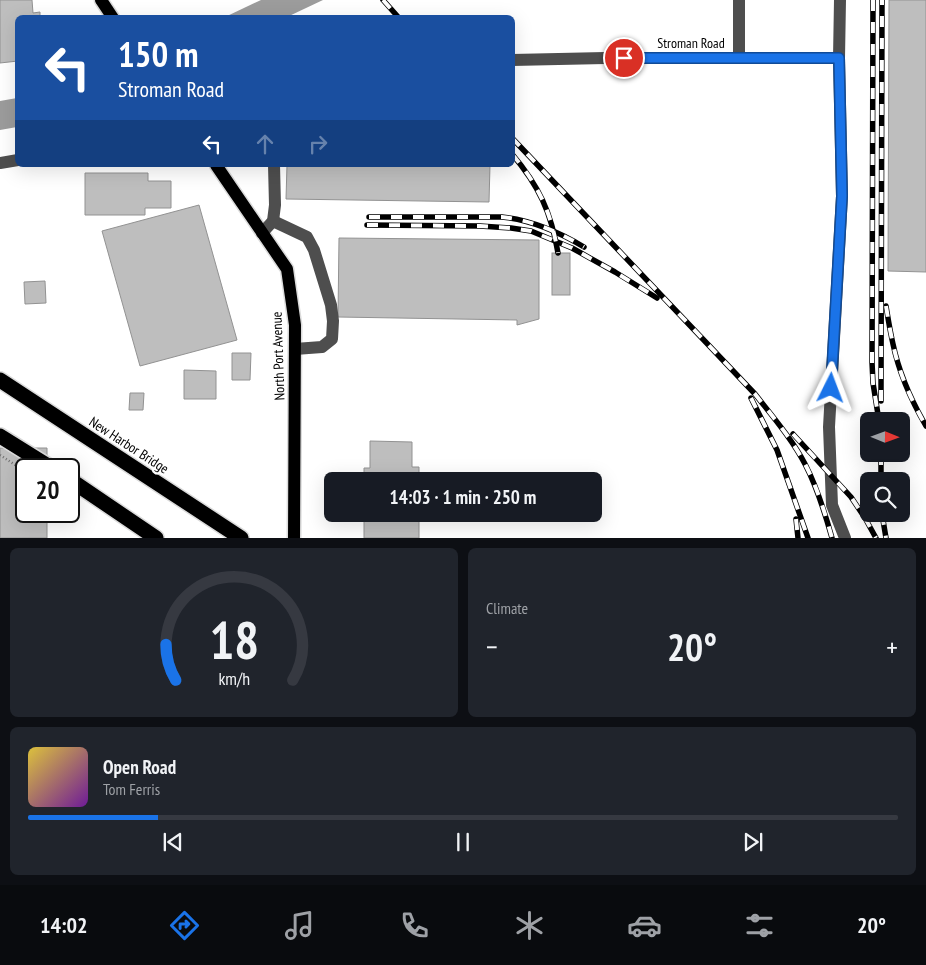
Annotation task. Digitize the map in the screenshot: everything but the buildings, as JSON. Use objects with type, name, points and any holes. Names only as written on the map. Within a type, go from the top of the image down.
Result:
[{"type":"highway","name":"New Harbor Bridge","points":[[0,380],[241,538]]},
{"type":"highway","points":[[0,436],[35,458]]},
{"type":"highway","points":[[80,486],[156,538]]},
{"type":"main road","points":[[101,0],[111,15]]},
{"type":"main road","name":"North Port Avenue","points":[[217,167],[287,269],[295,325],[294,538]]},
{"type":"street","points":[[739,0],[739,58]]},
{"type":"street","points":[[840,0],[839,58],[842,196],[828,426],[832,505],[846,538]]},
{"type":"street","name":"Stroman Road","points":[[515,60],[839,58]]},
{"type":"street","points":[[0,163],[15,160]]},
{"type":"street","points":[[262,233],[273,221],[275,204],[274,167]]},
{"type":"street","points":[[273,221],[307,236],[314,250],[331,305],[333,321],[332,339],[322,348],[295,348]]},
{"type":"path","points":[[0,455],[15,465]]},
{"type":"shaded area","points":[[261,0],[323,0],[291,15],[229,15]]},
{"type":"shaded area","points":[[15,98],[15,127],[0,130],[0,101]]},
{"type":"railway","points":[[383,0],[396,15]]},
{"type":"railway","points":[[873,0],[872,362],[878,412]]},
{"type":"railway","points":[[881,401],[882,0]]},
{"type":"railway","points":[[515,141],[755,394],[788,437],[805,464],[820,500],[832,538]]},
{"type":"railway","points":[[515,158],[530,177],[542,200],[552,225],[558,253]]},
{"type":"railway","points":[[369,217],[502,217],[524,221],[544,228],[565,236],[584,247]]},
{"type":"railway","points":[[367,225],[480,226],[531,231],[572,248],[657,298]]},
{"type":"railway","points":[[886,306],[892,339],[902,376],[926,426]]},
{"type":"railway","points":[[751,398],[777,450],[808,538]]},
{"type":"railway","points":[[793,434],[851,497],[876,538]]},
{"type":"railway","points":[[881,462],[881,472]]},
{"type":"railway","points":[[796,519],[798,538]]},
{"type":"railway","points":[[883,522],[886,538]]},
{"type":"route","points":[[624,58],[839,58],[842,196],[831,388]]}]
